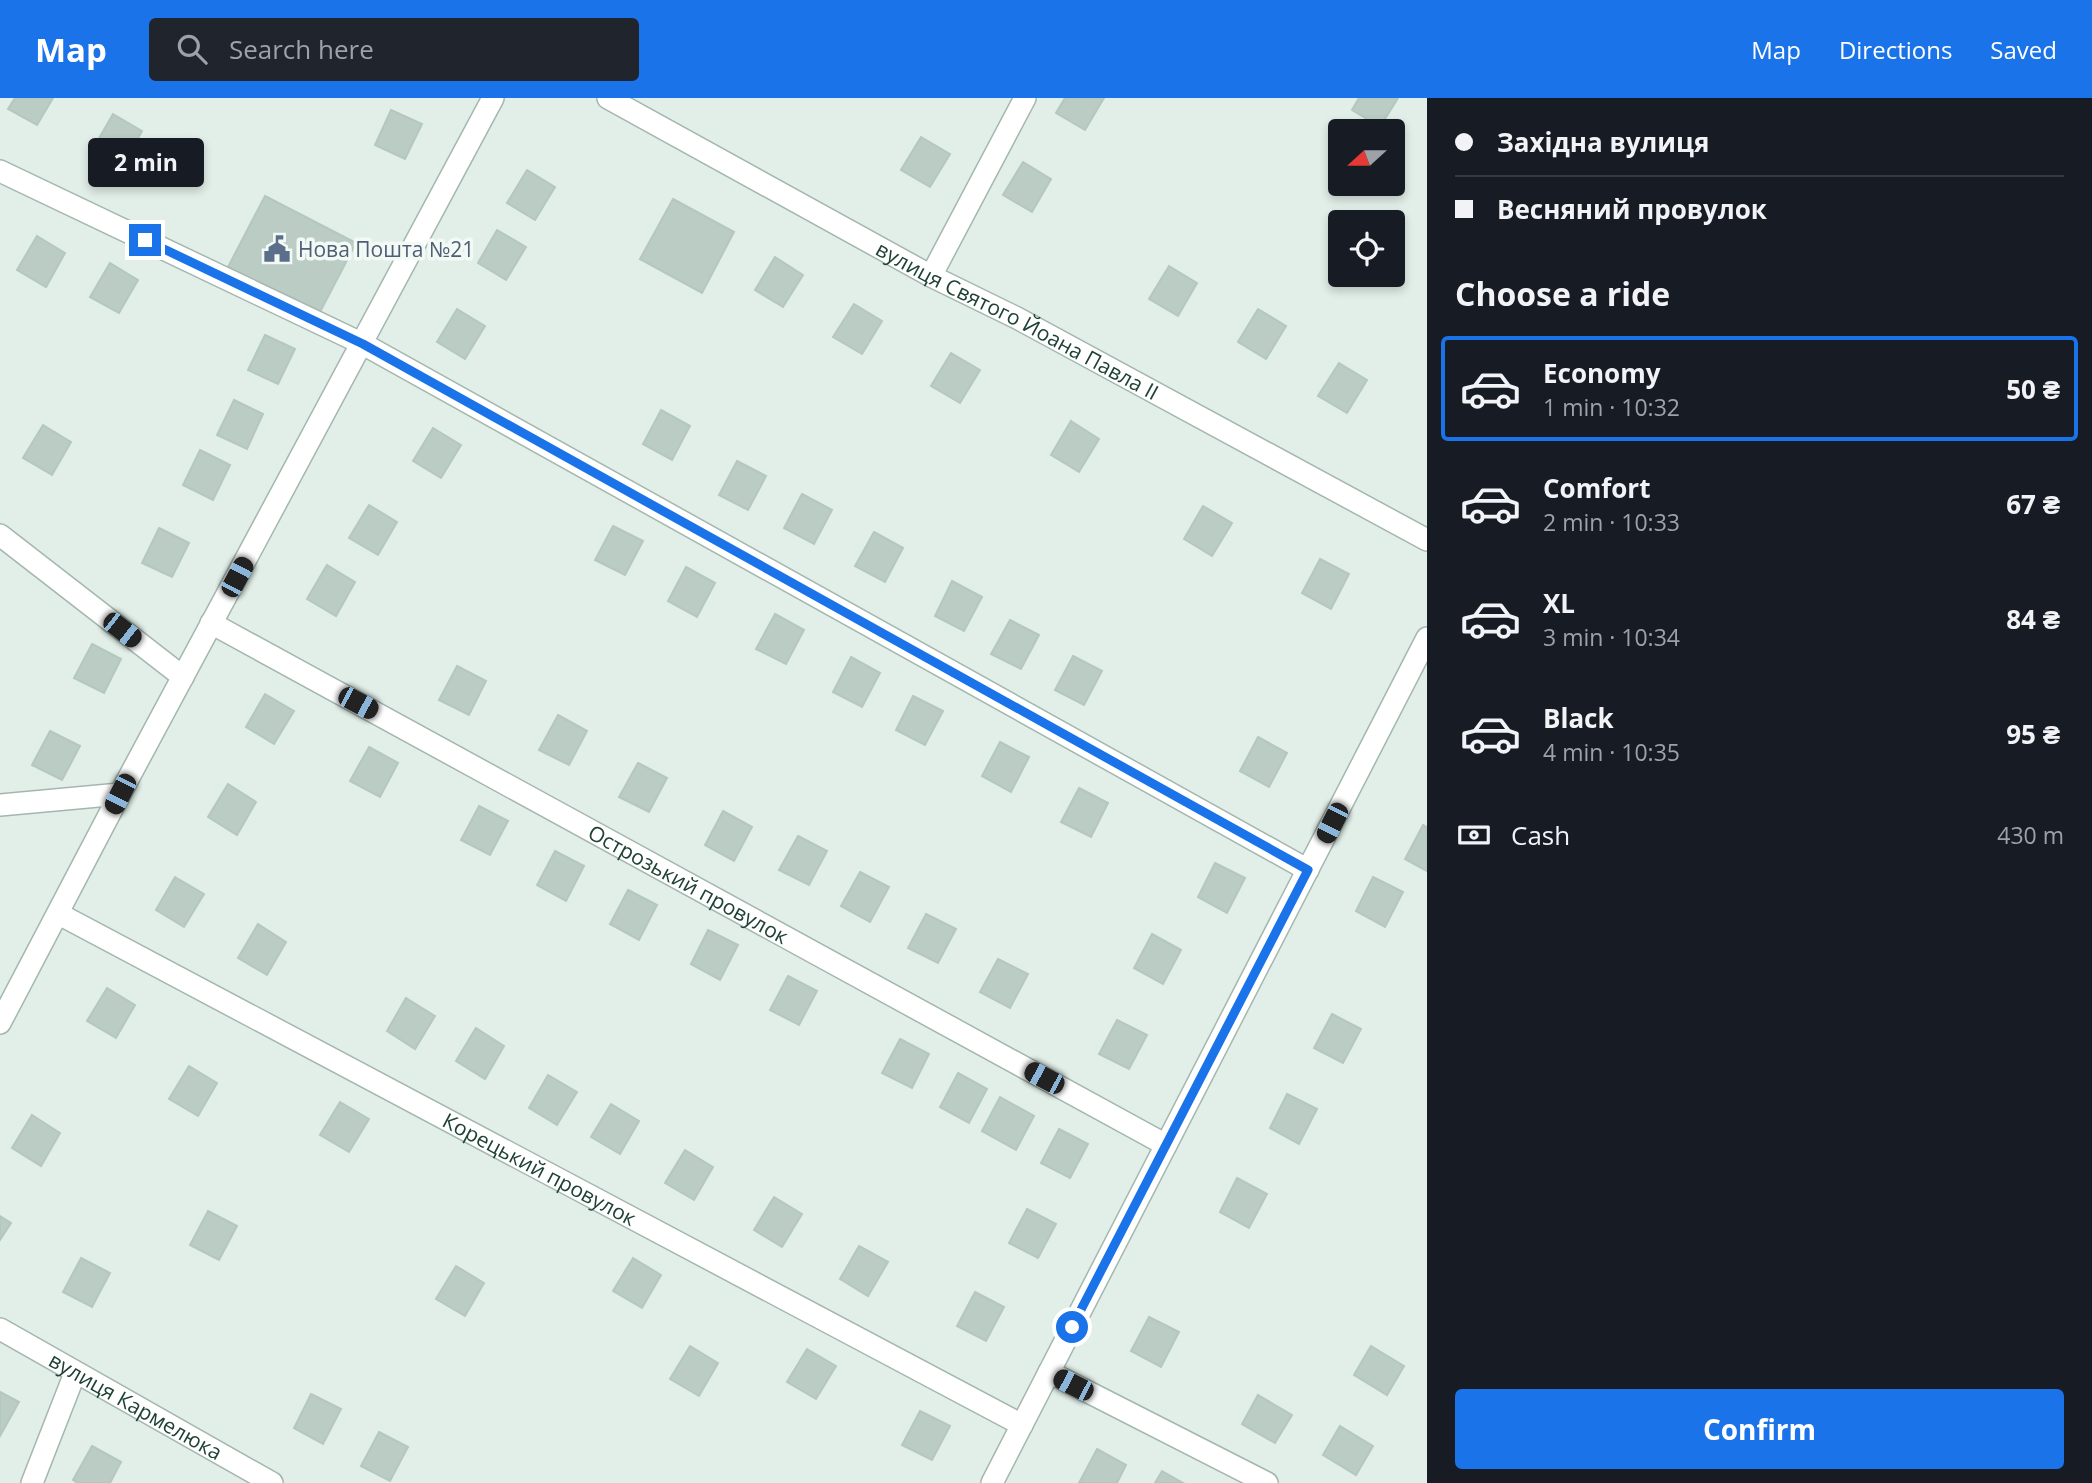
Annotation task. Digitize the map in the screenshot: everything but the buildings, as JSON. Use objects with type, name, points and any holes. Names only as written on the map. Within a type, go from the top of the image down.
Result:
[{"type":"street","points":[[0,1023],[493,98]]},
{"type":"street","name":"вулиця Святого Йоана Павла II","points":[[608,98],[931,276],[1017,318],[1427,540]]},
{"type":"street","points":[[931,276],[1025,98]]},
{"type":"street","points":[[0,171],[363,344],[1308,870]]},
{"type":"street","points":[[0,535],[183,677]]},
{"type":"street","name":"Острозький провулок","points":[[211,623],[1166,1145]]},
{"type":"street","points":[[992,1483],[1427,638]]},
{"type":"street","points":[[0,804],[120,794]]},
{"type":"street","name":"Корецький провулок","points":[[59,914],[1021,1425]]},
{"type":"street","name":"вулиця Кармелюка","points":[[0,1329],[272,1483]]},
{"type":"street","points":[[1049,1372],[1266,1483]]},
{"type":"street","points":[[32,1483],[75,1373]]},
{"type":"place","name":"Нова Пошта №21","points":[[277,249]]},
{"type":"route","points":[[145,240],[363,344],[1308,870],[1072,1327]]}]
